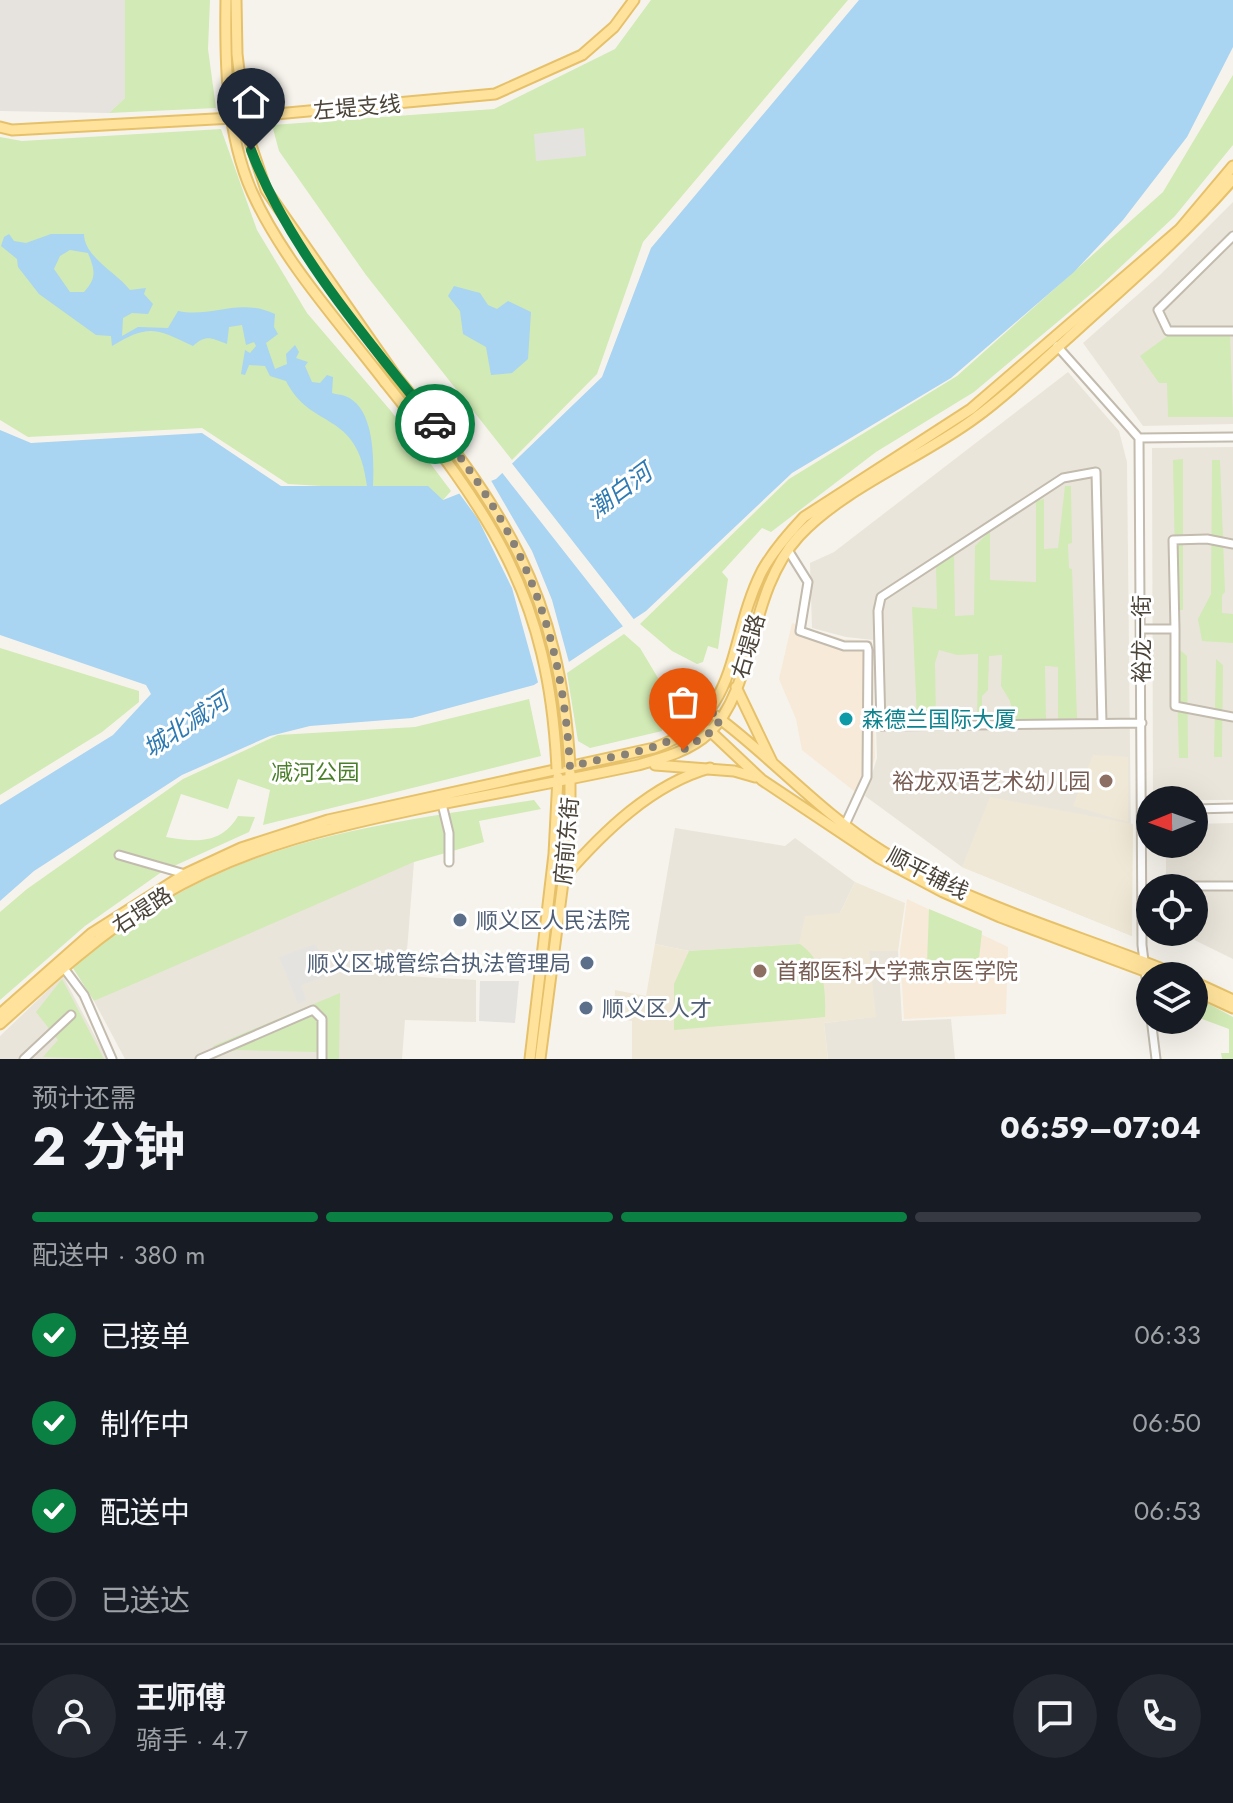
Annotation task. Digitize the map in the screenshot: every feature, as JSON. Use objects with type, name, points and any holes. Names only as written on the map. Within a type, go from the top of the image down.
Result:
[{"type":"main road","points":[[226,0],[226,55],[233,118],[244,171],[261,210],[300,269],[459,474],[512,563],[541,644],[554,717],[558,775]]},
{"type":"main road","points":[[236,0],[245,117],[251,150],[266,190],[395,375],[469,467],[510,533],[528,570],[562,676],[570,767]]},
{"type":"main road","name":"左堤支线","points":[[0,127],[12,130],[233,118],[495,94],[582,55],[614,27],[634,0]]},
{"type":"main road","name":"右堤路","points":[[0,1014],[92,933],[185,874],[241,848],[328,820],[558,775],[570,779],[638,765],[683,750],[711,732],[721,719],[736,687],[761,600],[788,550],[815,522],[840,504],[975,418],[1180,229],[1233,166]]},
{"type":"main road","name":"右堤路","points":[[0,1024],[63,967],[163,895],[240,857],[325,829],[558,775],[570,767],[654,748],[675,740],[700,722],[720,699],[762,572],[788,534],[815,510],[971,409],[1056,344],[1193,226],[1233,179]]},
{"type":"main road","points":[[736,687],[775,768]]},
{"type":"main road","name":"顺平辅线","points":[[710,711],[843,828]]},
{"type":"main road","name":"顺平辅线","points":[[700,722],[762,780],[943,892],[1136,963]]},
{"type":"main road","points":[[638,765],[710,768],[762,780]]},
{"type":"main road","name":"府前东街","points":[[540,1059],[570,828],[570,767]]},
{"type":"main road","points":[[564,877],[594,845],[662,787],[710,768]]},
{"type":"main road","name":"府前东街","points":[[530,1059],[554,854],[558,775]]},
{"type":"main road","points":[[1208,988],[1233,1000]]},
{"type":"main road","points":[[1208,996],[1233,1008]]},
{"type":"street","points":[[1233,236],[1158,310],[1168,331],[1233,331]]},
{"type":"street","points":[[1056,344],[1139,438],[1233,437]]},
{"type":"street","name":"裕龙一街","points":[[1139,438],[1145,786]]},
{"type":"street","points":[[1102,723],[1096,472],[1063,478],[881,597],[878,611],[881,726],[1142,723]]},
{"type":"street","points":[[1233,544],[1207,539],[1173,540],[1175,706],[1233,717]]},
{"type":"street","points":[[788,550],[808,582],[800,631],[844,646],[867,646],[868,650],[867,777],[843,828]]},
{"type":"street","points":[[1141,629],[1175,629]]},
{"type":"street","points":[[442,804],[449,833],[449,862]]},
{"type":"street","points":[[1208,809],[1233,808]]},
{"type":"street","points":[[119,855],[185,874]]},
{"type":"street","name":"裕龙一街","points":[[1144,962],[1145,858]]},
{"type":"street","points":[[1208,886],[1233,886]]},
{"type":"street","points":[[63,967],[84,995],[112,1059]]},
{"type":"street","points":[[200,1059],[313,1010],[322,1019],[322,1059]]},
{"type":"street","points":[[26,1058],[71,1015]]},
{"type":"street","name":"裕龙一街","points":[[1153,1034],[1156,1059]]},
{"type":"shaded area","points":[[0,0],[125,0],[125,98],[109,113],[0,111]]},
{"type":"shaded area","points":[[584,128],[586,156],[536,161],[534,134]]},
{"type":"shaded area","points":[[1233,202],[1233,424],[1143,426],[1083,343],[1160,275]]},
{"type":"shaded area","points":[[1068,372],[1119,431],[1127,462],[1132,936],[962,867],[865,796],[877,758],[873,640],[812,628],[810,563],[834,552]]},
{"type":"shaded area","points":[[1233,447],[1233,800],[1208,800],[1208,786],[1153,786],[1152,448]]},
{"type":"shaded area","points":[[792,623],[843,639],[872,641],[875,758],[863,798],[802,750],[796,719],[779,679]]},
{"type":"shaded area","name":"裕龙双语艺术幼儿园","points":[[1093,755],[1128,757],[1128,822],[1073,806]]},
{"type":"shaded area","points":[[990,797],[1133,824],[1132,936],[962,867]]},
{"type":"shaded area","points":[[1233,823],[1233,959],[1207,946],[1208,874],[1166,874],[1166,858],[1208,858],[1208,824]]},
{"type":"shaded area","points":[[675,828],[785,846],[795,838],[855,882],[840,913],[800,944],[689,951],[655,944]]},
{"type":"shaded area","points":[[414,862],[405,976],[476,980],[476,1022],[405,1020],[402,1059],[125,1059],[94,1001],[253,926]]},
{"type":"shaded area","name":"首都医科大学燕京医学院","points":[[855,882],[905,903],[898,951],[869,951],[876,1017],[824,1023],[828,1059],[632,1059],[632,1021],[614,1018],[615,990],[646,996],[655,944],[689,951],[799,944],[805,916],[840,913]]},
{"type":"shaded area","points":[[907,899],[1008,947],[1006,1014],[904,1019],[900,951]]},
{"type":"shaded area","points":[[315,944],[321,954],[324,977],[301,985],[306,1000],[298,1004],[279,957]]},
{"type":"shaded area","points":[[868,951],[898,951],[902,1021],[951,1019],[955,1059],[828,1059],[824,1023],[872,1017]]},
{"type":"shaded area","points":[[63,976],[107,1059],[0,1059],[0,1036]]},
{"type":"shaded area","points":[[480,981],[519,981],[515,1023],[479,1021]]},
{"type":"green space","points":[[125,0],[210,0],[208,49],[216,108],[109,113],[125,98]]},
{"type":"green space","points":[[651,0],[848,0],[643,242],[597,374],[512,460],[366,275],[279,151],[272,125],[494,109],[615,49]]},
{"type":"green space","points":[[1233,75],[1233,145],[1175,216],[1098,288],[974,392],[876,452],[771,532],[762,528],[722,572],[728,579],[718,649],[708,646],[703,662],[697,664],[672,651],[640,624],[789,479],[957,376],[1163,192]]},
{"type":"green space","points":[[221,129],[257,230],[307,313],[391,411],[451,491],[443,500],[354,488],[288,484],[202,428],[28,437],[0,420],[0,137],[22,141]]},
{"type":"green space","points":[[1230,333],[1233,417],[1168,417],[1167,383],[1159,383],[1140,356],[1170,334]]},
{"type":"green space","points":[[1183,459],[1183,610],[1176,610],[1173,460]]},
{"type":"green space","points":[[1212,460],[1220,460],[1225,592],[1222,595],[1222,613],[1233,614],[1233,643],[1202,641],[1198,619],[1211,594]]},
{"type":"green space","points":[[1065,486],[1071,486],[1072,543],[1068,544],[1069,568],[1072,569],[1077,718],[1058,719],[1058,667],[1045,666],[1046,720],[1014,721],[1010,701],[1001,686],[1002,655],[989,656],[988,690],[982,696],[982,720],[977,722],[978,654],[957,655],[939,650],[935,663],[936,719],[917,719],[912,607],[937,609],[936,564],[954,553],[955,616],[974,615],[975,546],[990,531],[990,580],[1036,582],[1036,501],[1044,499],[1044,549],[1058,548]]},
{"type":"green space","points":[[624,634],[640,648],[667,693],[662,731],[590,748],[578,741],[567,673]]},
{"type":"green space","points":[[0,648],[139,691],[139,702],[102,732],[0,795]]},
{"type":"green space","points":[[1180,650],[1187,656],[1188,758],[1179,758],[1176,656]]},
{"type":"green space","points":[[1216,659],[1223,665],[1222,757],[1214,757]]},
{"type":"green space","name":"减河公园","points":[[529,699],[541,756],[263,825],[270,790],[238,779],[228,809],[181,794],[166,837],[197,840],[215,837],[238,816],[255,817],[249,832],[163,871],[85,926],[0,1000],[0,912],[27,889],[183,779],[278,735],[415,727]]},
{"type":"green space","points":[[534,800],[541,809],[479,821],[484,842],[414,862],[94,1001],[71,965],[156,906],[202,881],[249,861],[354,831]]},
{"type":"green space","points":[[929,909],[982,931],[978,968],[927,964]]},
{"type":"green space","points":[[800,944],[819,967],[825,996],[825,1017],[674,1030],[674,984],[689,951]]},
{"type":"green space","points":[[62,979],[104,1059],[43,1057],[58,1040],[36,1012]]},
{"type":"green space","points":[[340,993],[339,1059],[318,1059],[318,1052],[237,1050],[217,1055],[213,1046]]},
{"type":"green space","points":[[1208,1004],[1233,1017],[1233,1059],[1222,1059],[1221,1053],[1229,1053],[1229,1029],[1208,1021]]},
{"type":"water","points":[[859,0],[1233,0],[1233,47],[1187,137],[1123,220],[1074,272],[951,378],[792,473],[646,611],[534,685],[412,718],[310,726],[270,736],[182,775],[34,871],[0,901],[0,805],[113,735],[151,694],[146,685],[0,635],[0,430],[31,443],[202,433],[281,486],[367,486],[362,461],[344,432],[308,408],[286,381],[270,376],[265,366],[249,365],[245,375],[241,374],[245,350],[250,353],[256,346],[254,342],[246,345],[242,325],[229,327],[227,344],[209,338],[193,346],[170,335],[152,331],[135,334],[112,346],[111,336],[96,335],[39,294],[18,267],[17,259],[1,246],[4,237],[9,234],[14,241],[26,243],[51,234],[84,234],[85,242],[95,257],[130,290],[146,288],[144,294],[153,304],[148,314],[132,313],[123,318],[122,336],[138,327],[168,328],[178,311],[203,312],[249,307],[275,314],[274,327],[278,334],[266,343],[275,369],[287,364],[286,354],[295,345],[299,352],[296,358],[308,362],[305,366],[312,382],[320,383],[327,375],[333,377],[332,393],[355,402],[362,411],[371,435],[373,486],[428,486],[443,500],[496,479],[602,377],[651,248]],"holes":[[[70,250],[88,253],[93,278],[84,292],[70,292],[54,269],[60,256]]]},
{"type":"water","points":[[454,286],[480,293],[488,305],[497,309],[508,301],[531,312],[528,359],[512,373],[491,375],[486,347],[463,334],[460,311],[448,296]]},
{"type":"pier","points":[[510,461],[636,622],[625,629],[500,470]]},
{"type":"pier","points":[[489,477],[532,551],[552,600],[570,666],[539,686],[512,588],[478,519],[456,489]]},
{"type":"way so far","points":[[435,424],[491,500],[528,570],[562,676],[570,767],[654,748],[675,740],[691,731],[710,711],[721,719],[711,732],[683,750]]},
{"type":"place","name":"森德兰国际大厦","points":[[846,719]]},
{"type":"place","name":"裕龙双语艺术幼儿园","points":[[1106,781]]},
{"type":"place","name":"顺义区人民法院","points":[[460,920]]},
{"type":"place","name":"顺义区城管综合执法管理局","points":[[587,963]]},
{"type":"place","name":"首都医科大学燕京医学院","points":[[760,971]]},
{"type":"place","name":"顺义区人才","points":[[586,1008]]},
{"type":"route","points":[[251,150],[266,190],[287,226],[395,375],[435,424]]},
{"type":"water label","name":"潮白河","points":[[620,491]]},
{"type":"water label","name":"城北减河","points":[[186,725]]}]
